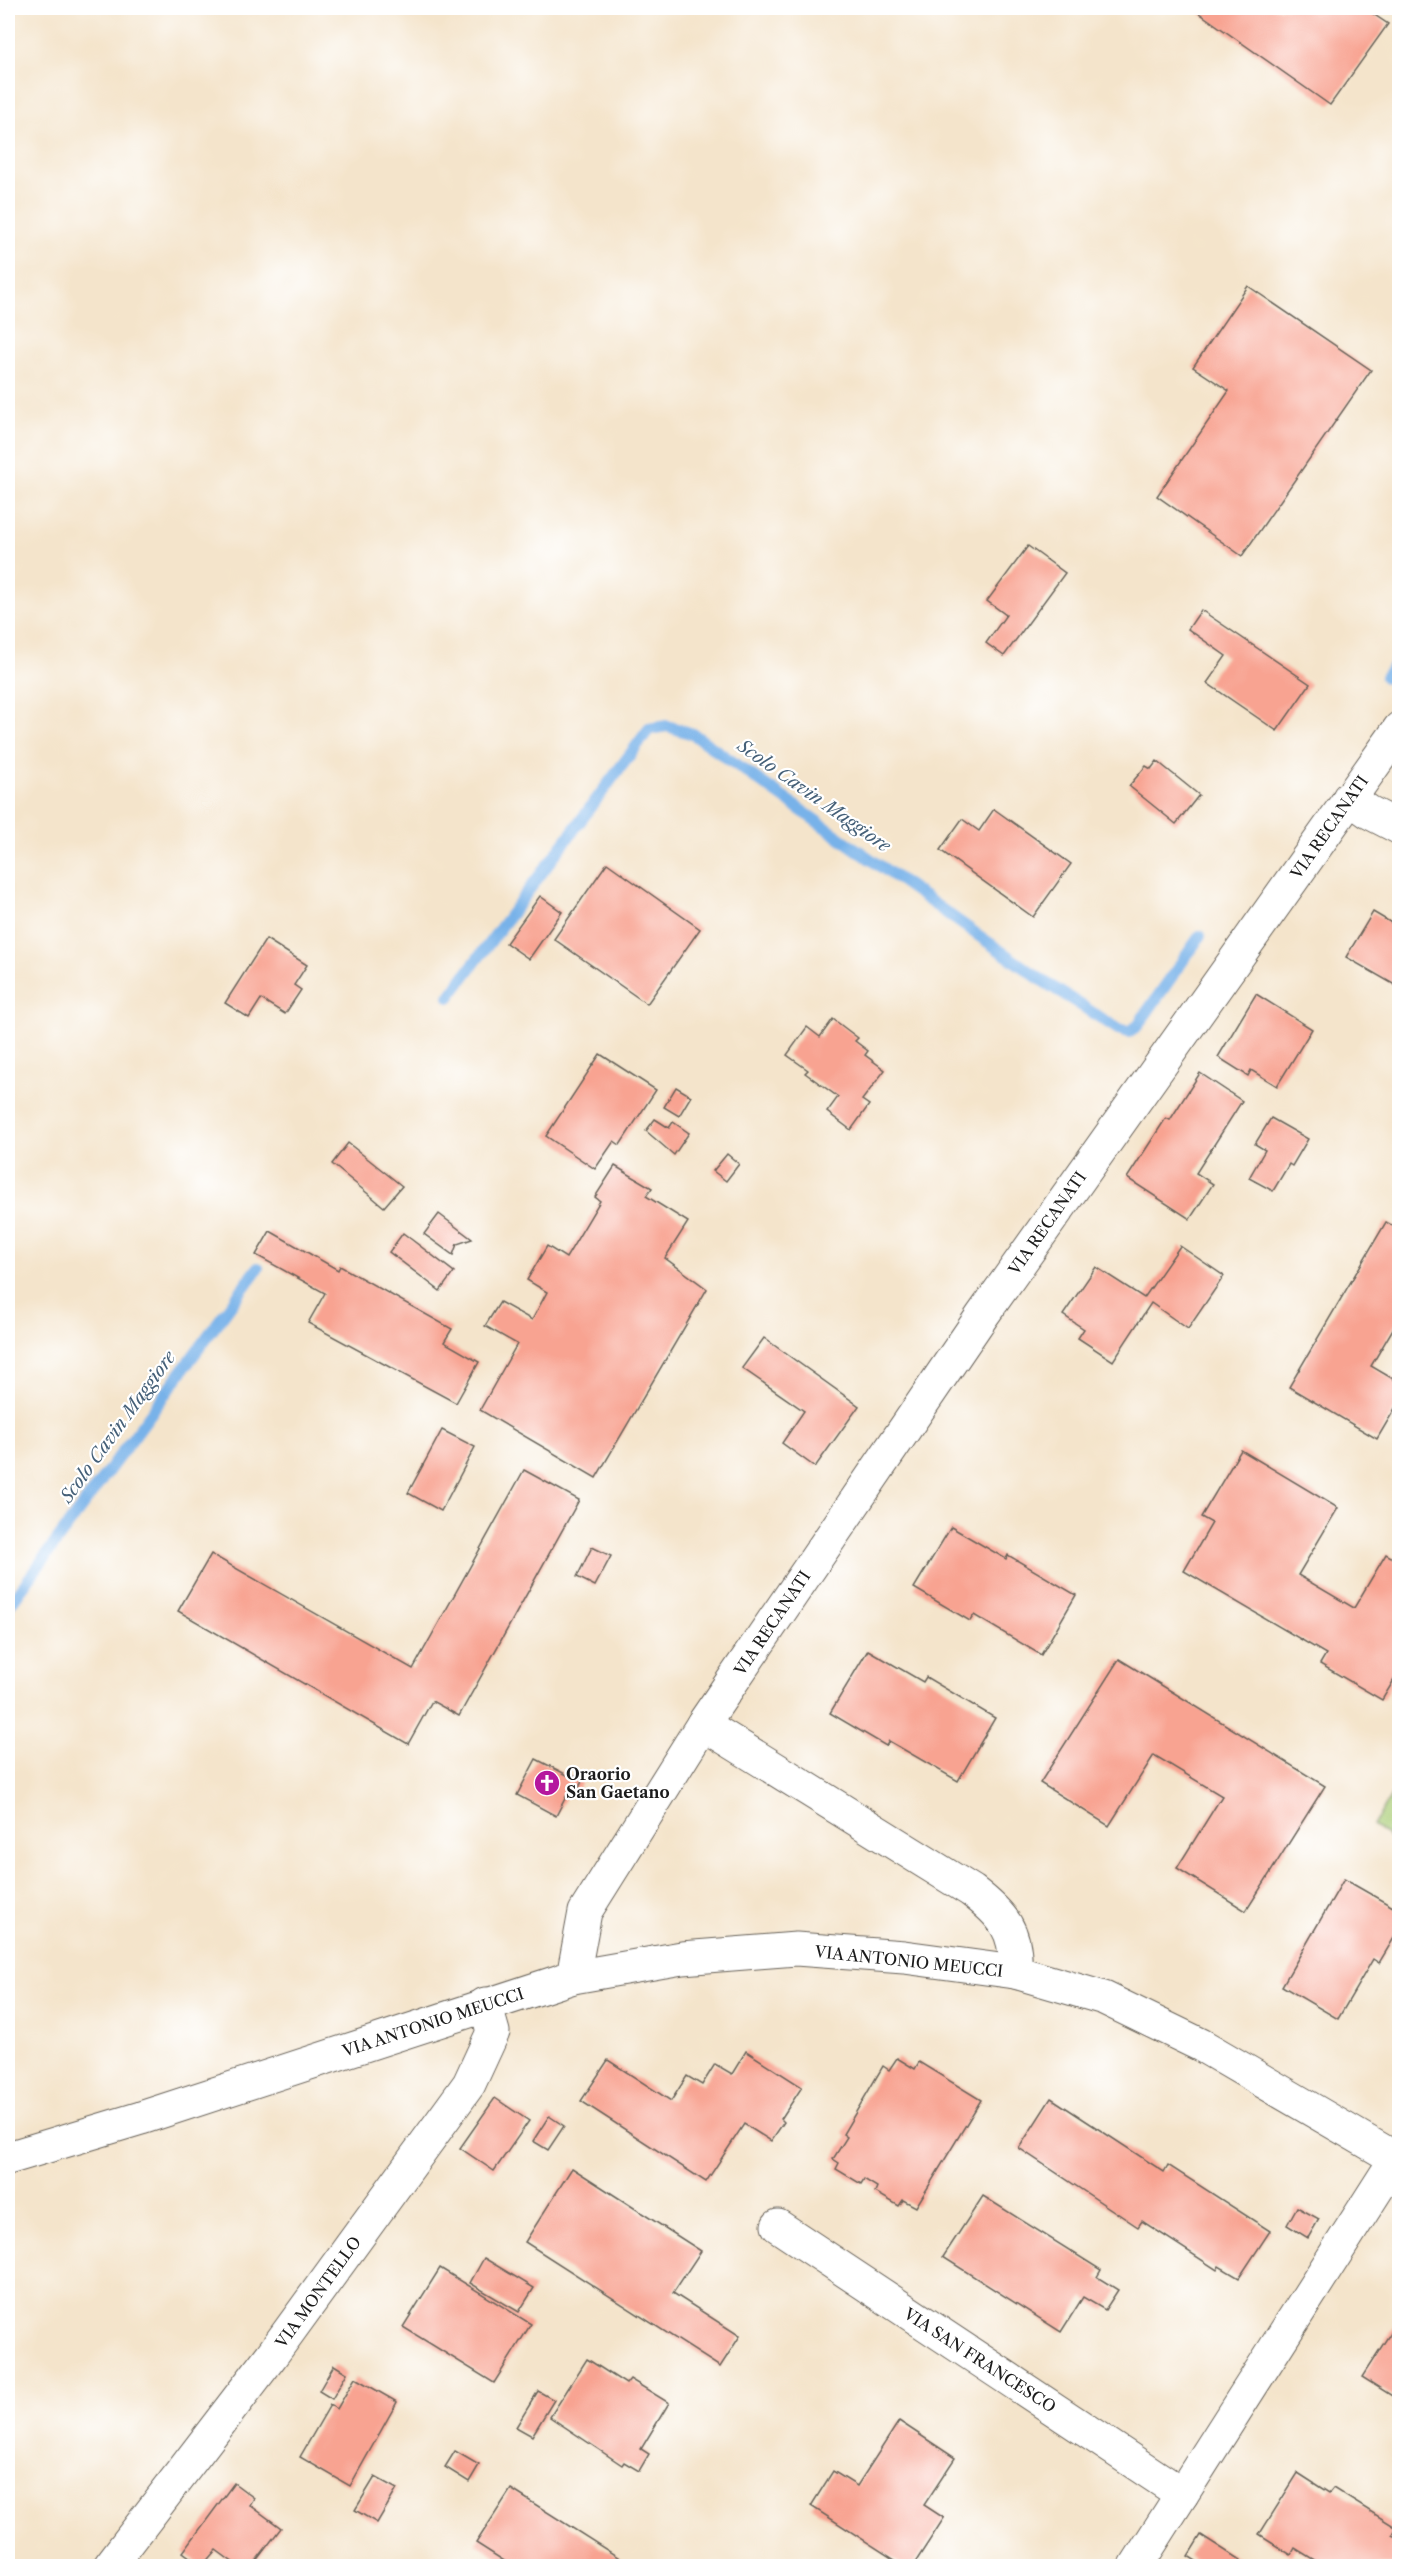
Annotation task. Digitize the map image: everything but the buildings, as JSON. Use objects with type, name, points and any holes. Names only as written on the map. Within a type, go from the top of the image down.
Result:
[{"type":"street","name":"VIA RECANATI","points":[[573,1977],[585,1912],[703,1724],[982,1316],[1400,728]]},
{"type":"street","points":[[1350,798],[1369,812],[1400,828]]},
{"type":"street","points":[[703,1724],[972,1891],[998,1911],[1011,1934],[1016,1952],[1015,1972]]},
{"type":"street","name":"VIA ANTONIO MEUCCI","points":[[8,2158],[141,2118],[573,1977],[682,1958],[796,1949],[904,1957],[1015,1972],[1104,1998],[1201,2045],[1398,2160]]},
{"type":"street","name":"VIA MONTELLO","points":[[110,2566],[271,2356],[469,2084],[493,2032],[485,2004]]},
{"type":"street","points":[[1136,2566],[1398,2160]]},
{"type":"street","name":"VIA SAN FRANCESCO","points":[[778,2226],[1182,2494]]},
{"type":"green space","points":[[1399,1783],[1399,1843],[1373,1826]]},
{"type":"waterway","name":"Scolo Cavin Maggiore","points":[[1386,677],[1400,658]]},
{"type":"waterway","name":"Scolo Cavin Maggiore","points":[[449,997],[649,729],[667,726],[693,734],[1043,981],[1118,1029],[1129,1032],[1138,1025],[1200,936]]},
{"type":"waterway","name":"Scolo Cavin Maggiore","points":[[8,1607],[258,1268]]},
{"type":"place","name":"Oraorio San Gaetano","points":[[547,1783]]}]
